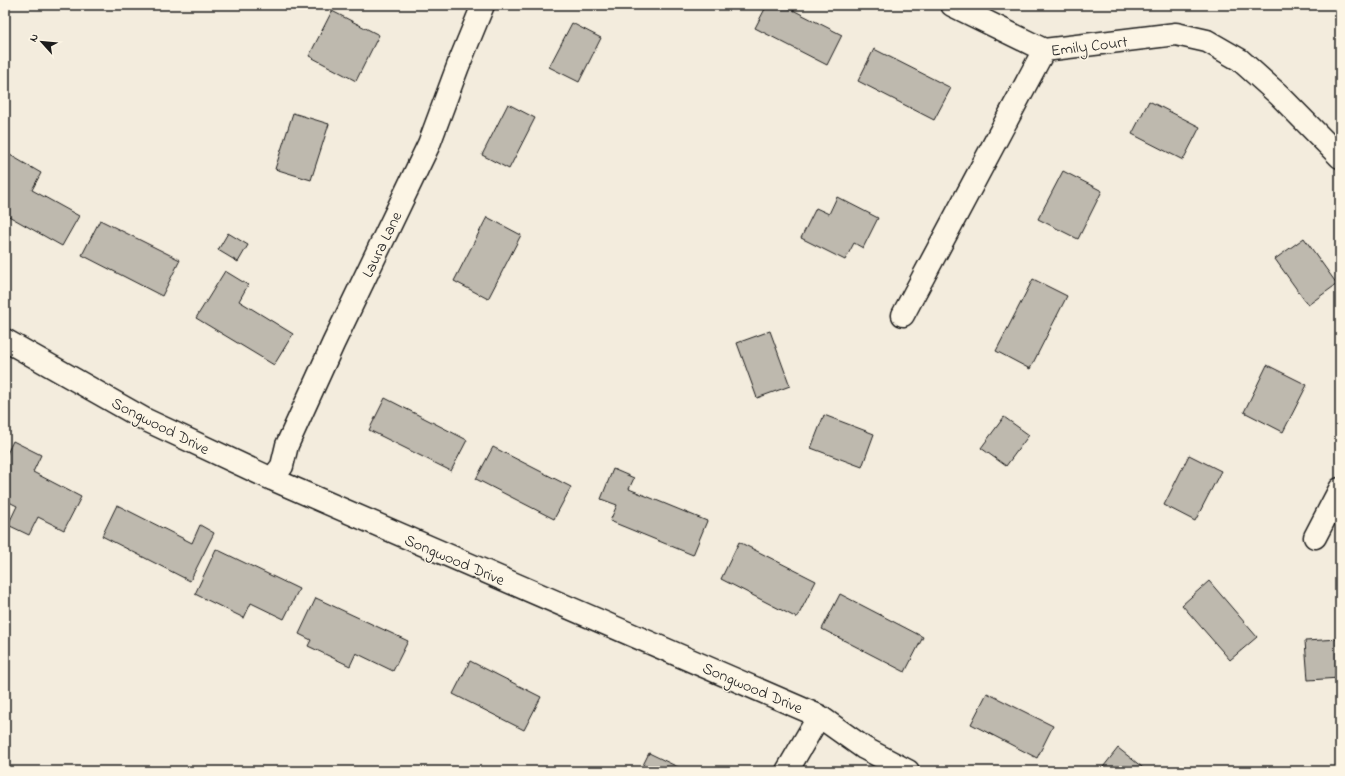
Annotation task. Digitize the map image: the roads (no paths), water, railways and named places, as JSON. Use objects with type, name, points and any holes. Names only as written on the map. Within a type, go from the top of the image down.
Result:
[{"type":"street","name":"Laura Lane","points":[[272,479],[282,466],[290,438],[333,344],[429,144],[458,66],[483,5]]},
{"type":"street","points":[[952,5],[1044,50]]},
{"type":"street","name":"Emily Court","points":[[903,315],[1044,50],[1176,34],[1207,41],[1240,60],[1278,95],[1340,157]]},
{"type":"street","name":"Songwood Drive","points":[[5,340],[146,420],[272,479],[819,716],[864,748],[908,771]]},
{"type":"street","points":[[1315,537],[1340,489]]},
{"type":"street","points":[[787,771],[819,716]]}]
